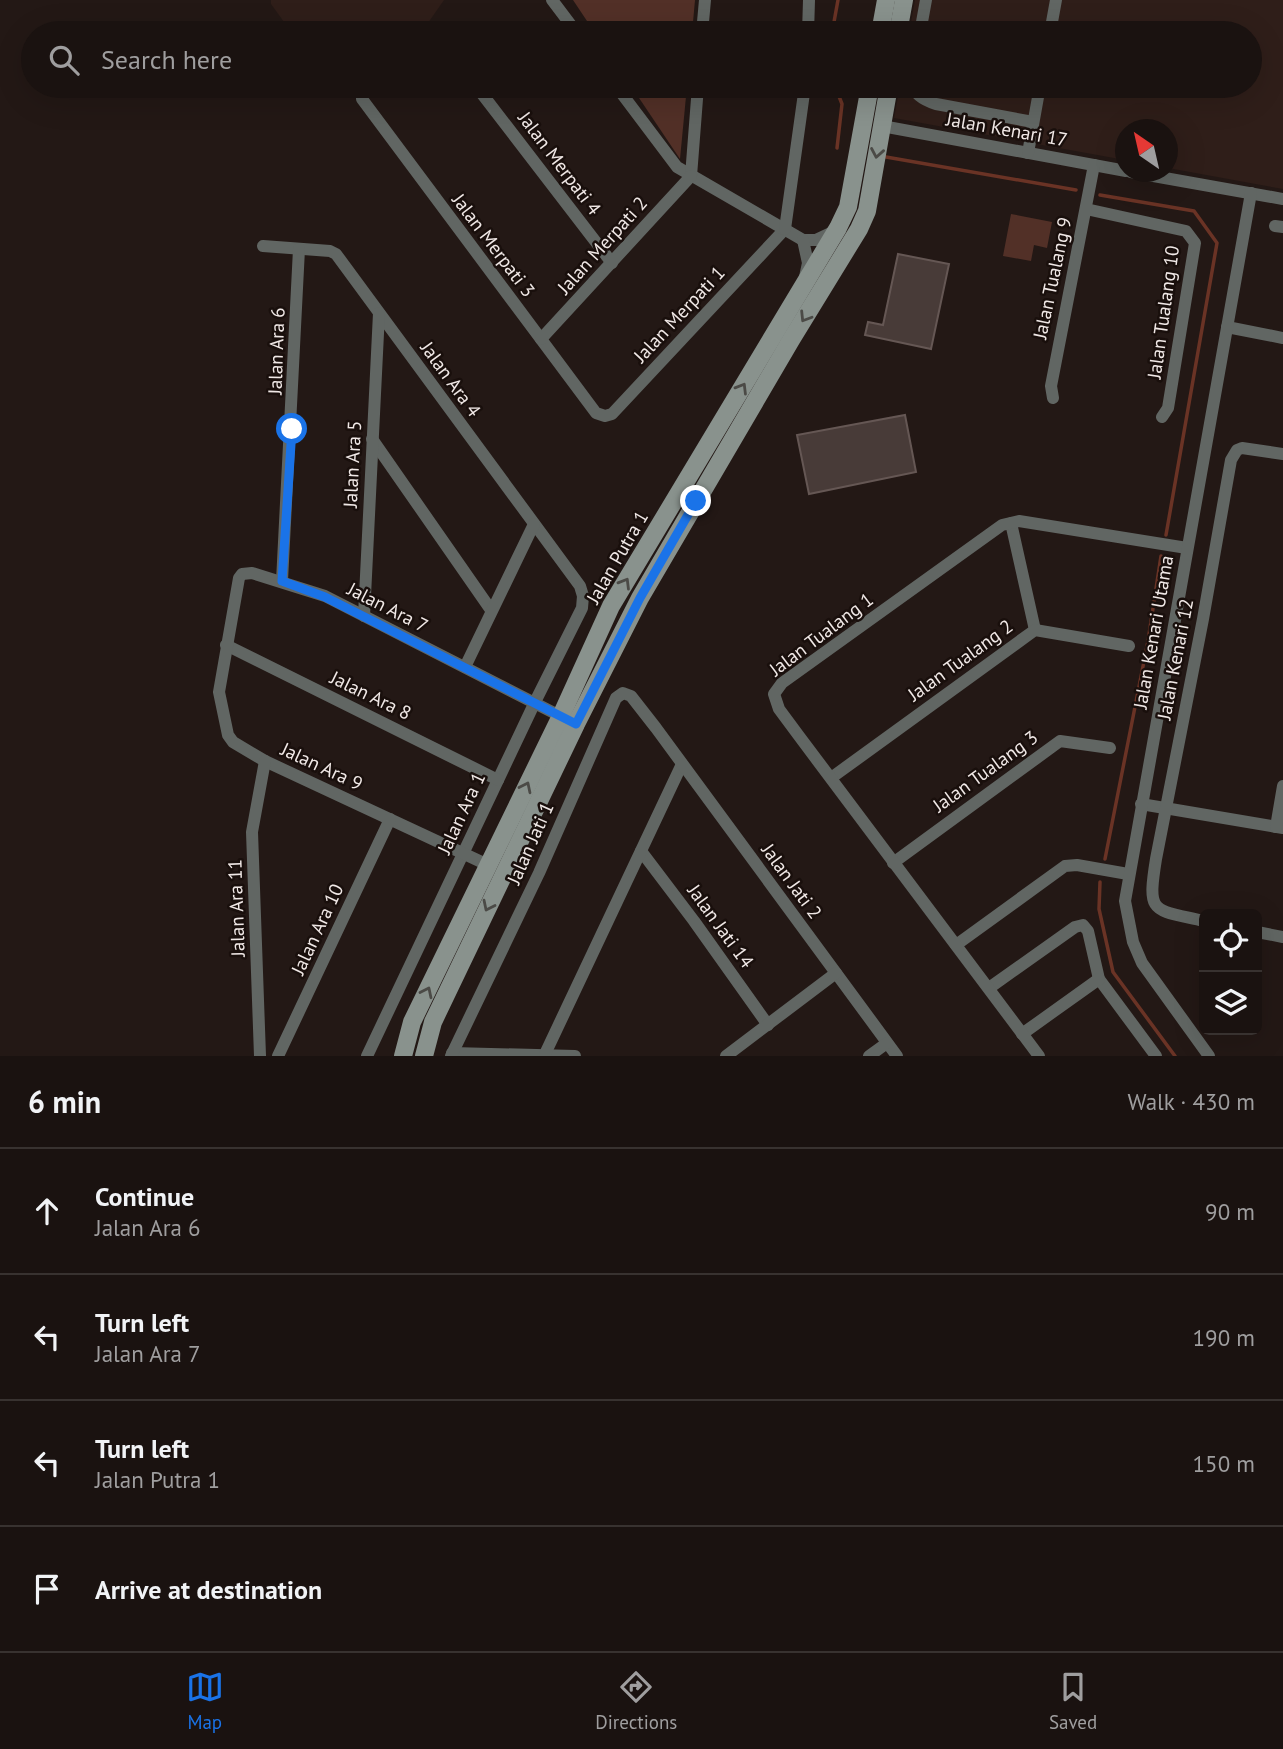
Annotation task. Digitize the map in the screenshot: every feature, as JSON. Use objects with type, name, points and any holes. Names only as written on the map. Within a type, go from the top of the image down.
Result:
[{"type":"main road","points":[[882,21],[886,0]]},
{"type":"main road","points":[[900,21],[904,0]]},
{"type":"main road","name":"Jalan Putra 1","points":[[424,1056],[433,1022],[568,720],[611,606],[838,229],[848,207],[868,98]]},
{"type":"main road","name":"Jalan Putra 1","points":[[403,1056],[412,1022],[488,865],[568,720],[859,229],[867,211],[887,98]]},
{"type":"street","points":[[552,0],[568,21]]},
{"type":"street","points":[[703,21],[705,0]]},
{"type":"street","points":[[808,21],[809,0]]},
{"type":"street","points":[[922,21],[926,0]]},
{"type":"street","points":[[1052,21],[1056,0]]},
{"type":"street","name":"Jalan Merpati 3","points":[[362,98],[596,413]]},
{"type":"street","name":"Jalan Merpati 4","points":[[485,98],[612,263]]},
{"type":"street","points":[[625,98],[677,167],[691,176],[803,240],[816,240],[838,229]]},
{"type":"street","points":[[691,176],[697,98]]},
{"type":"street","points":[[785,229],[803,98]]},
{"type":"street","points":[[923,98],[936,104],[1033,122]]},
{"type":"street","points":[[1028,153],[1038,98]]},
{"type":"street","name":"Jalan Kenari 17","points":[[882,126],[1115,168]]},
{"type":"street","name":"Jalan Tualang 9","points":[[1054,398],[1051,386],[1094,165]]},
{"type":"street","name":"Jalan Merpati 2","points":[[541,339],[691,176]]},
{"type":"street","points":[[1178,180],[1283,199]]},
{"type":"street","name":"Jalan Kenari Utama","points":[[1209,1056],[1142,963],[1133,942],[1125,901],[1251,193]]},
{"type":"street","name":"Jalan Tualang 10","points":[[1086,209],[1186,231],[1195,243],[1168,408],[1161,417]]},
{"type":"street","name":"Jalan Merpati 1","points":[[596,413],[605,416],[612,414],[785,229]]},
{"type":"street","points":[[803,240],[808,262],[804,285]]},
{"type":"street","name":"Jalan Ara 4","points":[[263,246],[334,253],[579,586]]},
{"type":"street","name":"Jalan Ara 6","points":[[282,581],[299,249]]},
{"type":"street","name":"Jalan Ara 5","points":[[365,616],[379,313]]},
{"type":"street","points":[[1227,327],[1283,338]]},
{"type":"street","points":[[372,439],[491,610]]},
{"type":"street","name":"Jalan Kenari 12","points":[[1199,919],[1162,912],[1154,907],[1151,888],[1231,460],[1237,450],[1248,448],[1283,454]]},
{"type":"street","points":[[1035,630],[1011,523],[1019,521],[1187,548]]},
{"type":"street","name":"Jalan Tualang 1","points":[[1011,523],[1002,525],[777,688],[774,694],[779,709],[1039,1056]]},
{"type":"street","points":[[465,667],[534,524]]},
{"type":"street","name":"Jalan Ara 7","points":[[226,645],[239,578],[247,573],[282,581],[325,597],[568,720]]},
{"type":"street","name":"Jalan Ara 1","points":[[368,1056],[582,608],[583,596],[579,586]]},
{"type":"street","name":"Jalan Tualang 2","points":[[831,778],[1035,630],[1129,646]]},
{"type":"street","name":"Jalan Ara 9","points":[[226,645],[219,692],[228,735],[240,748],[488,865]]},
{"type":"street","name":"Jalan Ara 8","points":[[226,645],[498,780]]},
{"type":"street","name":"Jalan Jati 1","points":[[451,1055],[539,873],[619,694],[631,696],[656,728]]},
{"type":"street","name":"Jalan Jati 2","points":[[656,728],[897,1056]]},
{"type":"street","name":"Jalan Tualang 3","points":[[893,863],[1060,741],[1110,748]]},
{"type":"street","name":"Jalan Ara 11","points":[[260,1056],[252,832],[265,761]]},
{"type":"street","points":[[545,1054],[682,764]]},
{"type":"street","points":[[1141,804],[1279,827],[1283,786]]},
{"type":"street","name":"Jalan Ara 10","points":[[278,1056],[390,819]]},
{"type":"street","name":"Jalan Jati 14","points":[[641,851],[768,1025]]},
{"type":"street","points":[[956,945],[1065,866],[1077,865],[1128,874]]},
{"type":"street","points":[[989,988],[1079,925],[1088,932],[1099,979],[1156,1056]]},
{"type":"street","points":[[1262,933],[1283,937]]},
{"type":"street","points":[[726,1056],[836,973]]},
{"type":"street","points":[[1023,1034],[1099,979]]},
{"type":"street","points":[[869,1056],[887,1043]]},
{"type":"street","points":[[451,1055],[575,1056]]},
{"type":"shaded area","points":[[271,0],[444,0],[429,21],[283,21]]},
{"type":"shaded area","points":[[573,0],[695,0],[693,21],[587,21]]},
{"type":"shaded area","points":[[915,0],[1283,0],[1283,189],[1178,170],[1178,119],[1115,119],[1115,158],[894,118],[898,98],[1262,98],[1262,21],[911,21]]},
{"type":"shaded area","points":[[639,98],[686,98],[680,159]]},
{"type":"shaded area","points":[[1011,214],[1052,222],[1047,248],[1034,245],[1031,261],[1003,256]]},
{"type":"building","points":[[898,254],[949,264],[931,349],[865,335],[868,322],[883,325]]},
{"type":"building","points":[[905,415],[916,472],[809,494],[797,435]]},
{"type":"waterway","points":[[834,21],[838,0]]},
{"type":"waterway","points":[[837,148],[842,104],[840,98]]},
{"type":"waterway","points":[[886,157],[1076,190]]},
{"type":"waterway","points":[[1100,195],[1194,211],[1217,243],[1166,535]]},
{"type":"waterway","points":[[1105,859],[1148,641],[1161,556]]},
{"type":"waterway","points":[[1100,882],[1099,909],[1113,972],[1175,1056]]},
{"type":"route","points":[[292,429],[282,581],[325,597],[576,724],[640,598],[696,501]]}]
